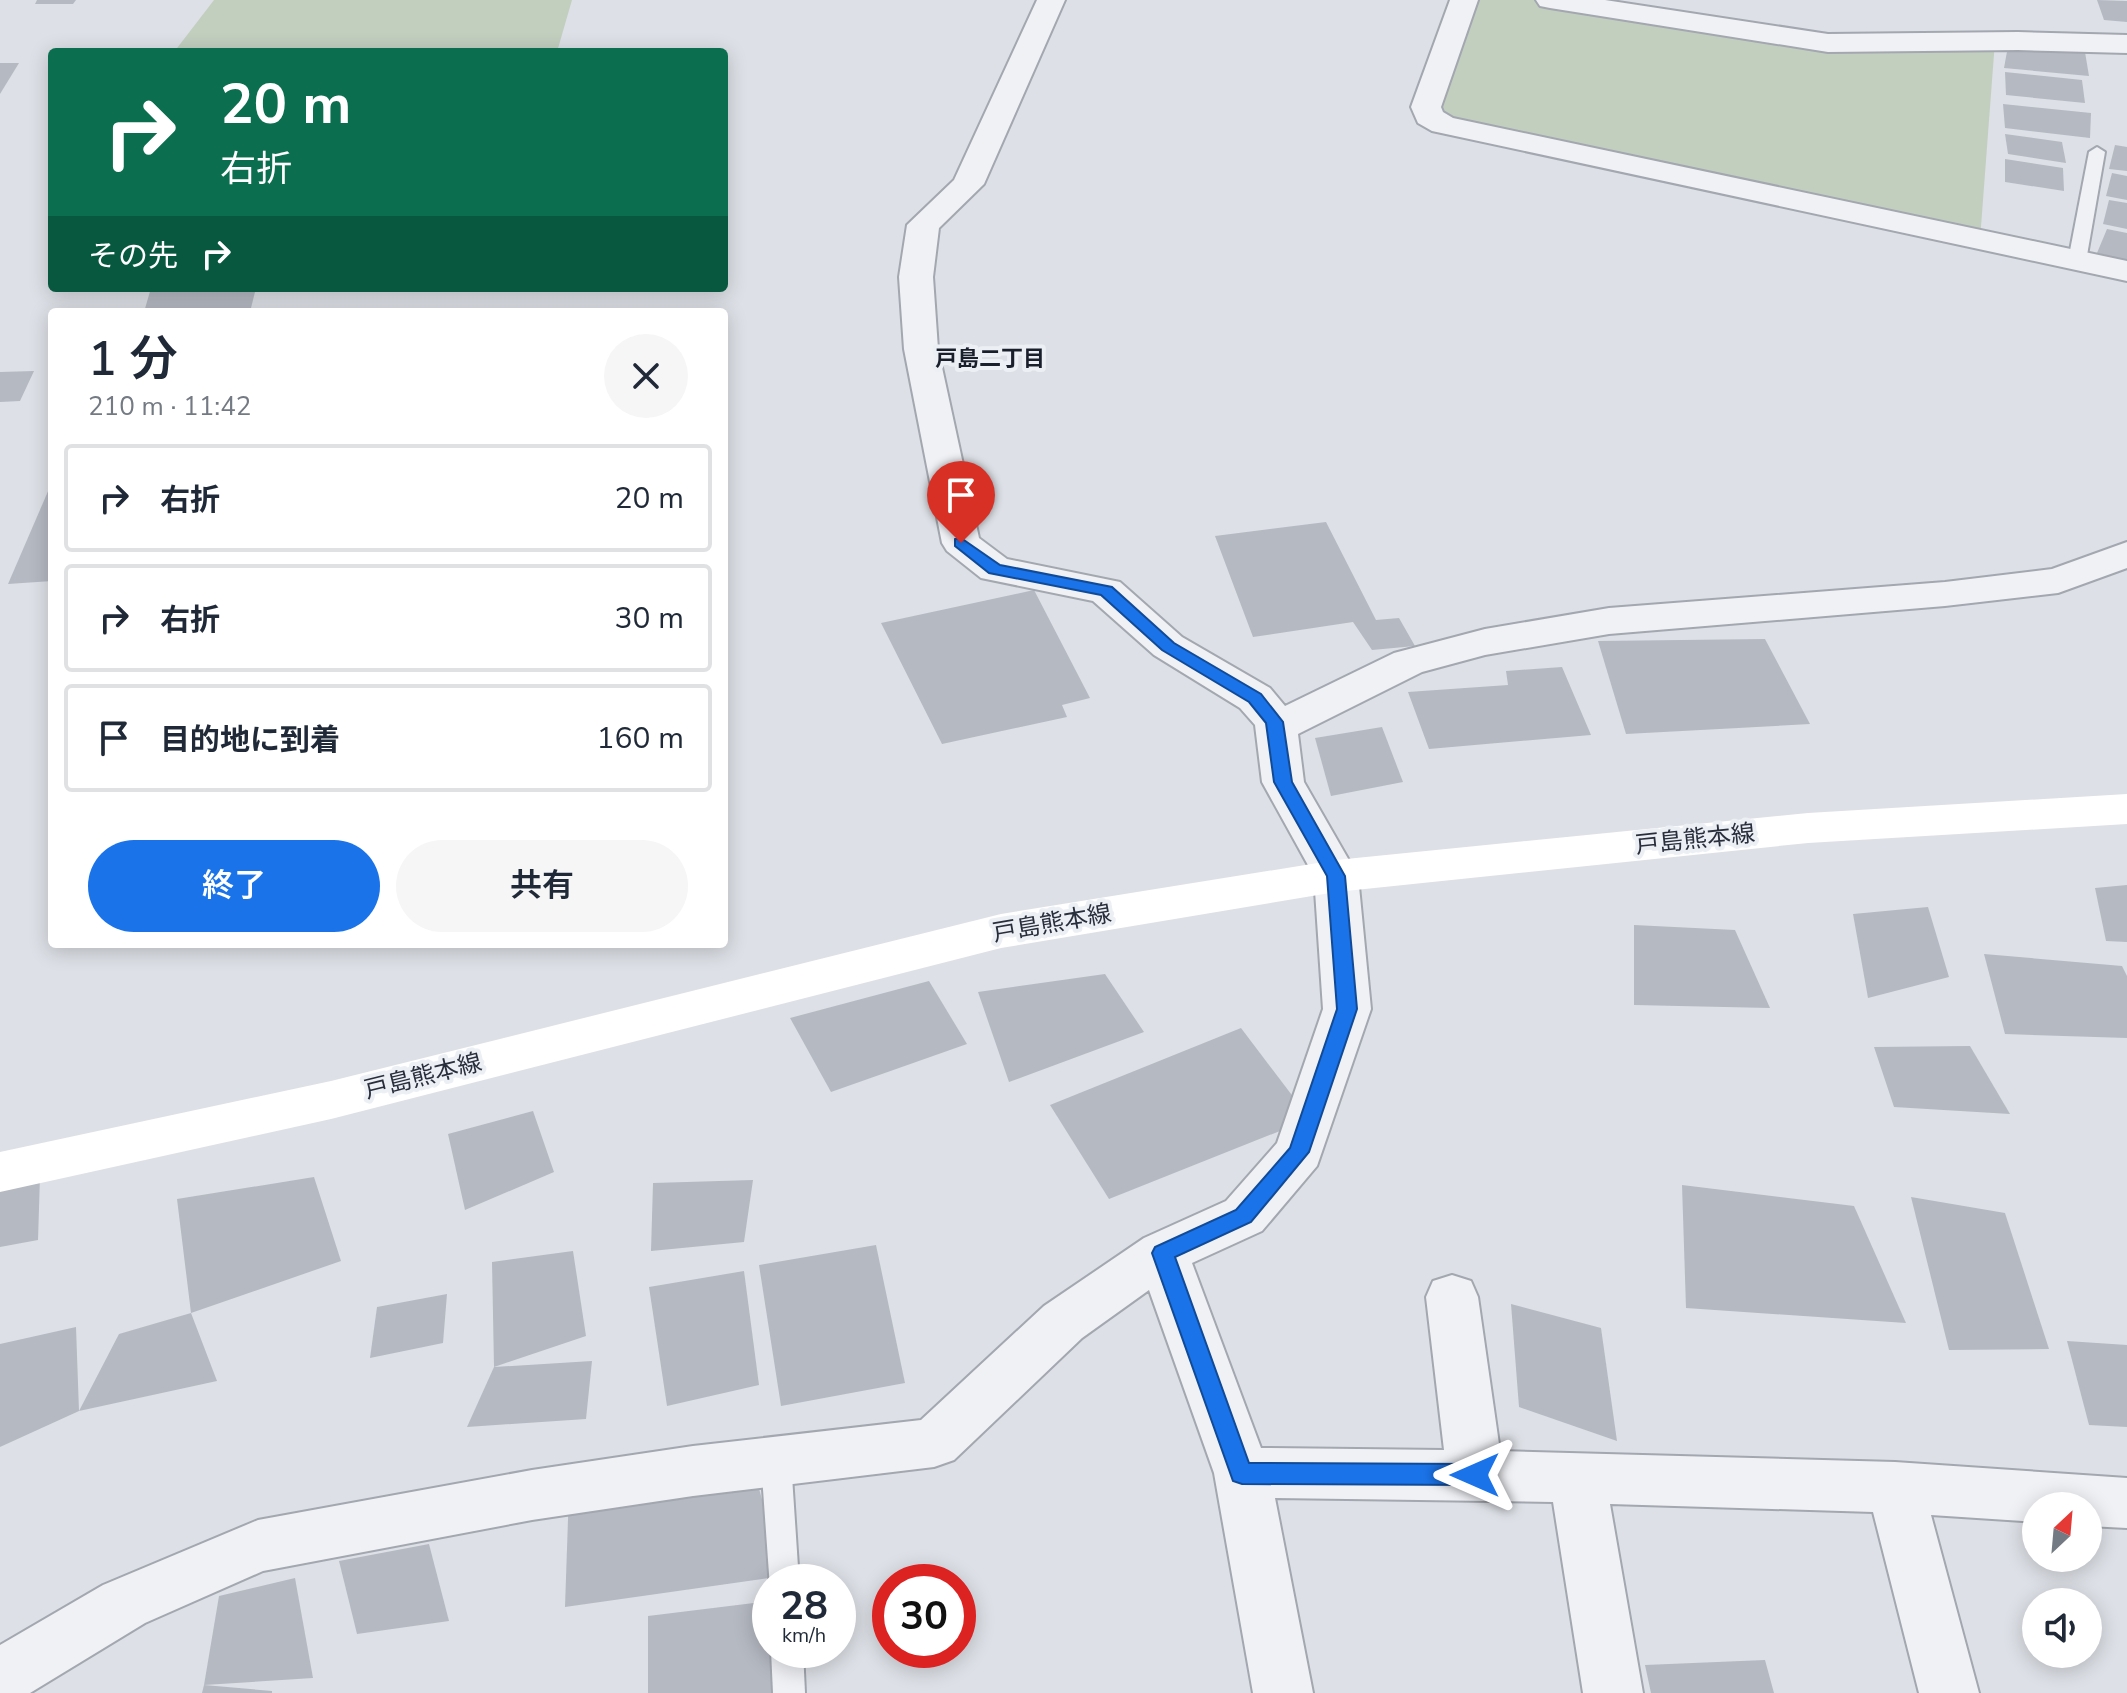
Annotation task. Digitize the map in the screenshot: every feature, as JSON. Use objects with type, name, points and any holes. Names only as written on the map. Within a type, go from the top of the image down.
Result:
[{"type":"main road","name":"戸島熊本線","points":[[0,1172],[331,1100],[1001,931],[1336,876],[1808,828],[2127,809]]},
{"type":"street","points":[[0,1678],[124,1604],[258,1546],[532,1495],[776,1461],[934,1443],[1063,1322],[1162,1253],[1244,1216],[1299,1152],[1347,1009],[1336,876],[1283,782],[1275,722],[1255,698],[1168,646],[1106,591],[995,569],[961,543],[921,349],[916,277],[923,225],[968,184],[1051,0]]},
{"type":"street","points":[[1464,0],[1426,107],[1429,117],[1443,125],[2127,271]]},
{"type":"street","points":[[1550,0],[1828,43],[2018,41],[2127,44]]},
{"type":"street","points":[[1276,728],[1408,662],[1485,642],[1609,621],[1945,594],[2058,581],[2127,554]]},
{"type":"street","points":[[1162,1253],[1242,1473],[1283,1693]]},
{"type":"street","points":[[1452,1297],[1475,1475]]},
{"type":"street","points":[[1242,1473],[1577,1477],[1895,1487],[2127,1503]]},
{"type":"street","points":[[1577,1477],[1613,1693]]},
{"type":"street","points":[[1895,1487],[1949,1693]]},
{"type":"lane","points":[[2077,261],[2097,152]]},
{"type":"lane","points":[[776,1461],[782,1564]]},
{"type":"lane","points":[[788,1668],[789,1693]]},
{"type":"green space","points":[[214,0],[572,0],[558,48],[177,48]]},
{"type":"green space","points":[[1464,0],[1554,0],[1828,43],[1995,41],[1980,240],[1429,117]]},
{"type":"building","points":[[37,0],[76,0],[73,4],[35,4]]},
{"type":"building","points":[[2097,0],[2127,1],[2127,22],[2104,20]]},
{"type":"building","points":[[2008,46],[2085,52],[2089,76],[2004,68]]},
{"type":"building","points":[[0,63],[19,63],[0,94]]},
{"type":"building","points":[[2005,72],[2082,80],[2085,103],[2006,95]]},
{"type":"building","points":[[2003,104],[2091,113],[2090,138],[2005,128]]},
{"type":"building","points":[[2005,134],[2062,142],[2066,163],[2008,154]]},
{"type":"building","points":[[2115,145],[2127,147],[2127,171],[2109,169]]},
{"type":"building","points":[[2005,159],[2063,168],[2064,191],[2005,182]]},
{"type":"building","points":[[2112,173],[2127,176],[2127,200],[2106,196]]},
{"type":"building","points":[[2109,200],[2127,203],[2127,229],[2103,224]]},
{"type":"building","points":[[2107,229],[2127,233],[2127,260],[2097,253]]},
{"type":"building","points":[[150,292],[255,292],[251,308],[145,308]]},
{"type":"building","points":[[34,371],[20,401],[0,402],[0,372]]},
{"type":"building","points":[[48,491],[48,581],[8,584]]},
{"type":"building","points":[[1326,522],[1376,620],[1399,618],[1415,646],[1372,650],[1353,622],[1253,637],[1215,536]]},
{"type":"building","points":[[1034,590],[1090,698],[1062,705],[1067,717],[942,744],[881,623]]},
{"type":"building","points":[[1765,639],[1810,724],[1626,734],[1598,641]]},
{"type":"building","points":[[1562,667],[1591,735],[1429,749],[1408,692],[1508,685],[1506,671]]},
{"type":"building","points":[[1382,727],[1403,782],[1331,796],[1315,738]]},
{"type":"building","points":[[2127,885],[2127,942],[2106,941],[2095,888]]},
{"type":"building","points":[[1928,907],[1949,977],[1868,998],[1853,914]]},
{"type":"building","points":[[1634,925],[1735,930],[1770,1008],[1634,1005]]},
{"type":"building","points":[[1984,954],[2122,966],[2127,976],[2127,1038],[2005,1034]]},
{"type":"building","points":[[1105,974],[1144,1032],[1009,1082],[978,992]]},
{"type":"building","points":[[929,981],[967,1044],[831,1092],[790,1018]]},
{"type":"building","points":[[1241,1028],[1310,1119],[1109,1199],[1050,1105]]},
{"type":"building","points":[[1970,1046],[2010,1114],[1894,1107],[1874,1047]]},
{"type":"building","points":[[533,1111],[554,1172],[465,1210],[448,1134]]},
{"type":"building","points":[[40,1177],[38,1240],[0,1247],[0,1187]]},
{"type":"building","points":[[314,1177],[341,1261],[191,1313],[177,1199]]},
{"type":"building","points":[[753,1180],[744,1242],[651,1251],[653,1183]]},
{"type":"building","points":[[1682,1185],[1854,1206],[1906,1323],[1686,1308]]},
{"type":"building","points":[[1911,1197],[2005,1213],[2049,1349],[1949,1350]]},
{"type":"building","points":[[876,1245],[905,1383],[781,1406],[759,1265]]},
{"type":"building","points":[[573,1251],[586,1336],[494,1367],[492,1262]]},
{"type":"building","points":[[744,1271],[759,1385],[667,1406],[649,1287]]},
{"type":"building","points":[[447,1294],[443,1343],[370,1358],[377,1307]]},
{"type":"building","points":[[1511,1304],[1601,1328],[1617,1441],[1519,1407]]},
{"type":"building","points":[[191,1313],[217,1381],[79,1411],[119,1334]]},
{"type":"building","points":[[76,1327],[79,1411],[0,1447],[0,1344]]},
{"type":"building","points":[[2067,1341],[2127,1345],[2127,1427],[2089,1425]]},
{"type":"building","points":[[592,1361],[586,1419],[467,1427],[494,1367]]},
{"type":"building","points":[[752,1463],[780,1564],[752,1564],[752,1580],[565,1607],[569,1490]]},
{"type":"building","points":[[429,1544],[449,1621],[357,1634],[339,1561]]},
{"type":"building","points":[[295,1578],[313,1678],[204,1685],[219,1596]]},
{"type":"building","points":[[752,1603],[752,1668],[788,1668],[789,1693],[648,1693],[648,1616]]},
{"type":"building","points":[[1765,1660],[1774,1693],[1651,1693],[1645,1665]]},
{"type":"building","points":[[204,1685],[272,1691],[272,1693],[202,1693]]},
{"type":"district","name":"戸島二丁目","points":[[990,359]]},
{"type":"route","points":[[961,543],[995,569],[1106,591],[1168,646],[1255,698],[1275,722],[1283,782],[1336,876],[1347,1009],[1299,1152],[1244,1216],[1162,1253],[1242,1473],[1475,1475]]}]
